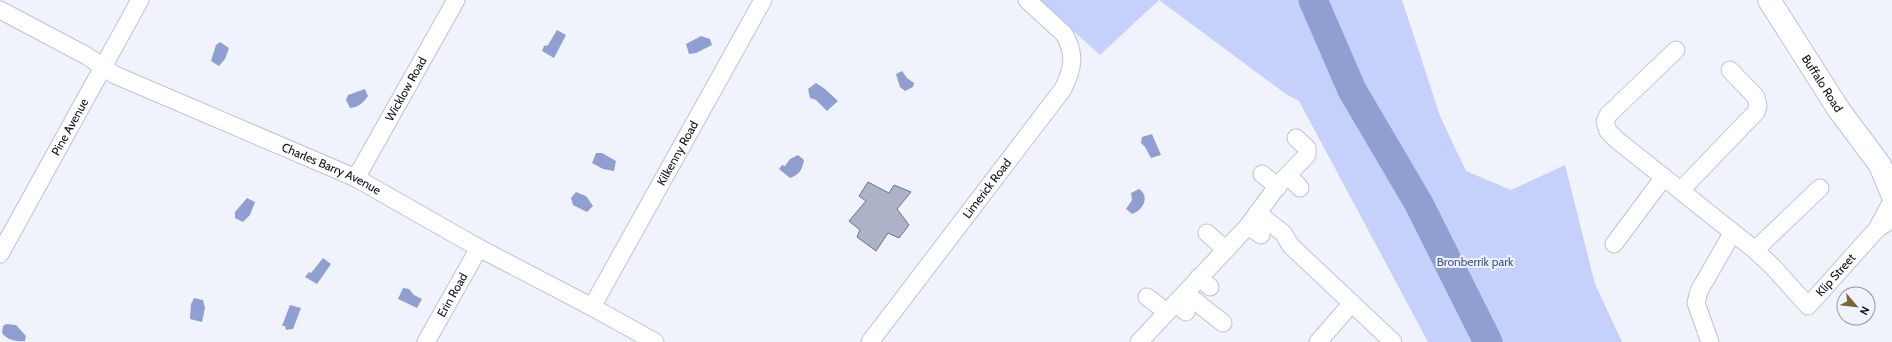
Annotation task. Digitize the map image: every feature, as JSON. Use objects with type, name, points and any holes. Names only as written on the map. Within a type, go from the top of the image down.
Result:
[{"type":"street","name":"Pine Avenue","points":[[0,254],[140,0]]},
{"type":"street","name":"Wicklow Road","points":[[356,178],[456,0]]},
{"type":"street","name":"Kilkenny Road","points":[[592,307],[763,0]]},
{"type":"street","name":"Limerick Road","points":[[870,342],[1063,89],[1070,76],[1073,58],[1068,40],[1058,28],[1027,0]]},
{"type":"street","name":"Buffalo Road","points":[[1769,0],[1839,110],[1886,169],[1892,194]]},
{"type":"street","name":"Charles Barry Avenue","points":[[0,10],[87,56],[115,75],[356,178],[479,248],[655,342]]},
{"type":"street","points":[[1676,50],[1608,114],[1605,122],[1608,131],[1617,140],[1755,250],[1820,188]]},
{"type":"street","points":[[1681,190],[1752,116],[1758,106],[1756,97],[1730,70]]},
{"type":"street","points":[[1139,342],[1205,282],[1226,250],[1255,225],[1283,181],[1307,155],[1307,148],[1296,138]]},
{"type":"street","points":[[1262,174],[1300,188]]},
{"type":"street","points":[[1614,244],[1664,177]]},
{"type":"street","name":"Klip Street","points":[[1877,230],[1892,201]]},
{"type":"street","name":"Klip Street","points":[[1755,250],[1773,267],[1808,306],[1877,230],[1892,219]]},
{"type":"street","points":[[1255,225],[1283,233],[1291,246],[1393,342]]},
{"type":"street","points":[[1710,342],[1696,303],[1699,291],[1733,232]]},
{"type":"street","points":[[1207,233],[1226,250]]},
{"type":"street","name":"Erin Road","points":[[426,342],[479,248]]},
{"type":"street","points":[[1147,297],[1179,305],[1223,323]]},
{"type":"street","points":[[1318,342],[1352,303]]},
{"type":"green space","points":[[1039,0],[1159,0],[1100,55]]},
{"type":"green space","name":"Bronberrik park","points":[[1159,0],[1402,0],[1440,116],[1466,171],[1511,190],[1565,165],[1595,284],[1622,342],[1428,342],[1299,101],[1286,94]]},
{"type":"shaded area","points":[[557,30],[566,35],[554,58],[542,51],[544,46],[548,45]]},
{"type":"shaded area","points":[[701,36],[710,39],[712,45],[696,53],[689,54],[686,44]]},
{"type":"shaded area","points":[[220,42],[229,48],[225,59],[219,66],[211,61],[216,45]]},
{"type":"shaded area","points":[[902,71],[907,78],[914,83],[913,87],[905,91],[900,87],[896,74]]},
{"type":"shaded area","points":[[816,83],[838,101],[827,111],[816,100],[810,98],[808,89]]},
{"type":"shaded area","points":[[365,89],[368,96],[358,106],[350,108],[346,100],[348,95]]},
{"type":"shaded area","points":[[1152,134],[1161,155],[1151,158],[1141,143],[1142,137]]},
{"type":"shaded area","points":[[596,153],[602,153],[616,161],[614,171],[603,169],[592,163]]},
{"type":"shaded area","points":[[798,155],[804,160],[802,166],[796,175],[790,178],[779,169],[782,165],[785,166],[790,159]]},
{"type":"shaded area","points":[[1139,189],[1143,192],[1145,200],[1142,207],[1132,214],[1126,209],[1132,200],[1131,193]]},
{"type":"shaded area","points":[[576,192],[586,196],[593,206],[587,212],[573,205],[571,198]]},
{"type":"shaded area","points":[[247,198],[255,202],[250,215],[243,222],[235,218],[235,212]]},
{"type":"shaded area","points":[[323,258],[331,264],[317,284],[305,277],[309,272],[311,273]]},
{"type":"shaded area","points":[[403,288],[409,289],[414,295],[422,299],[417,308],[398,299]]},
{"type":"shaded area","points":[[194,298],[203,300],[205,308],[202,322],[190,319],[191,304]]},
{"type":"shaded area","points":[[290,305],[301,308],[293,329],[286,330],[285,326],[282,326]]},
{"type":"shaded area","points":[[6,324],[16,325],[26,336],[25,341],[12,340],[4,335],[2,333],[3,326]]},
{"type":"building","points":[[868,182],[889,193],[894,185],[911,192],[897,209],[909,225],[899,238],[888,233],[876,251],[857,237],[860,230],[849,221],[866,201],[859,196]]},
{"type":"waterway","points":[[1313,0],[1352,90],[1419,204],[1488,342]]}]
